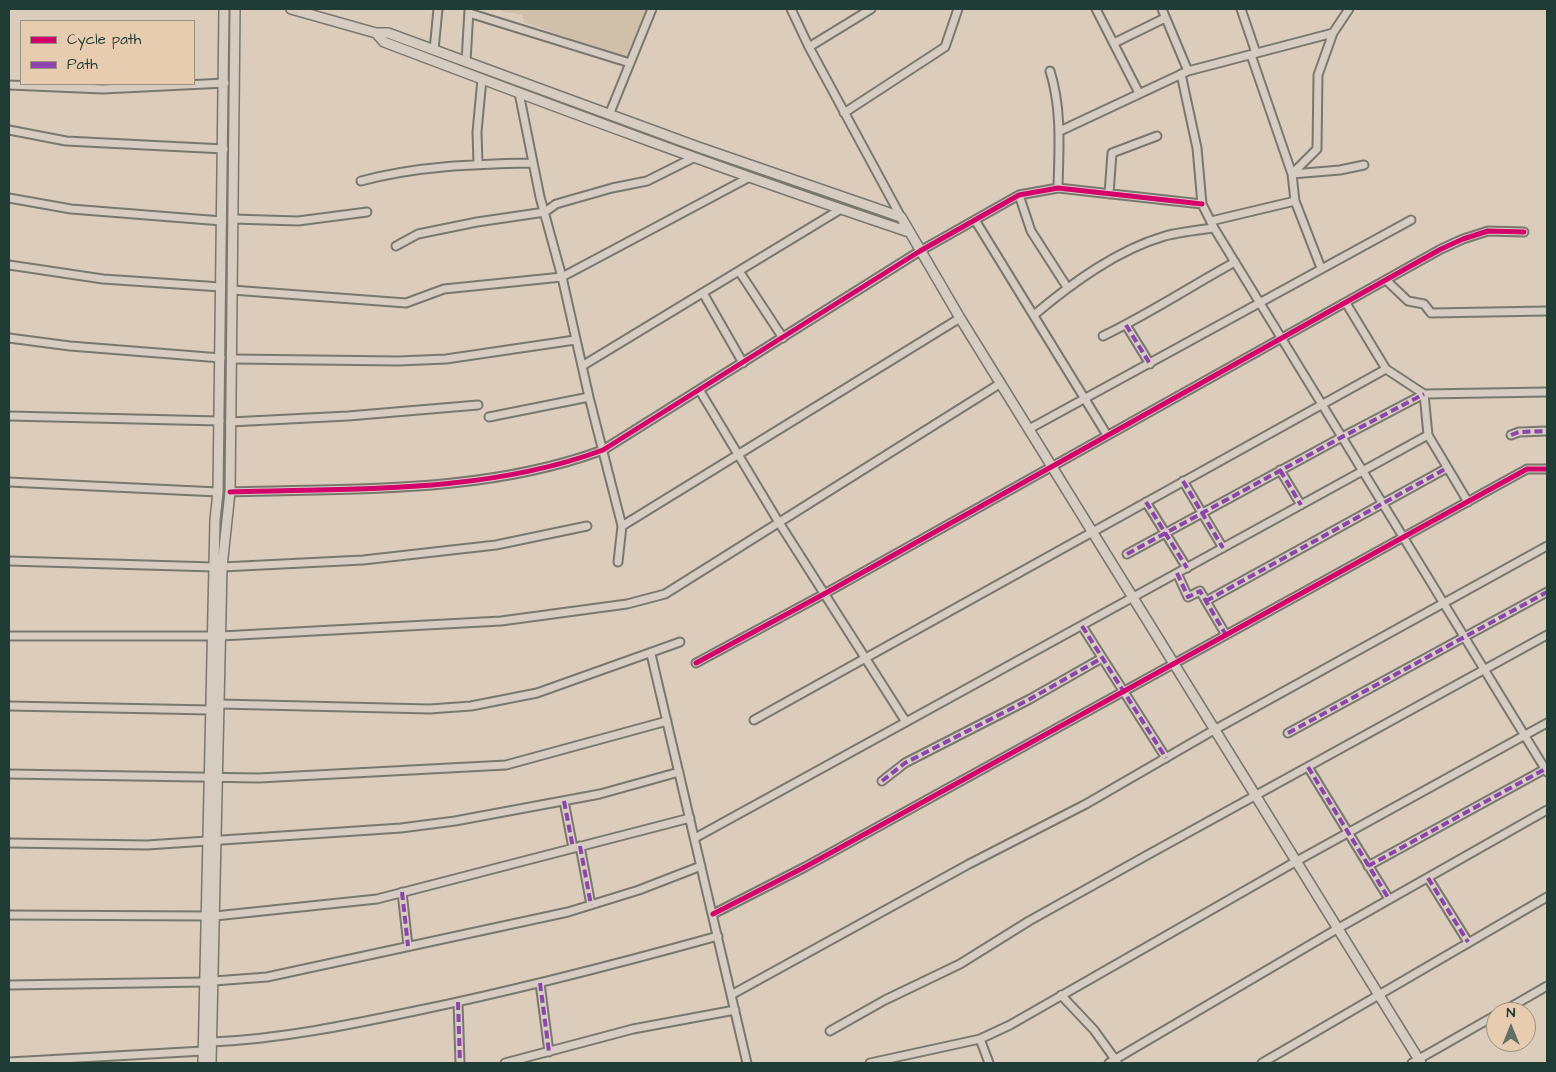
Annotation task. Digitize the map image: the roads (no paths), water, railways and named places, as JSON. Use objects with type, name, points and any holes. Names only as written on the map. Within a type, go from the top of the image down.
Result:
[{"type":"main road","points":[[218,567],[230,492],[230,422],[233,359],[233,220],[225,83],[224,9]]},
{"type":"main road","points":[[203,1063],[208,1022],[214,778],[220,704],[217,636],[218,492],[224,149],[228,134],[235,9]]},
{"type":"main road","points":[[291,9],[326,17],[376,33],[388,33],[609,115],[901,217],[960,318],[1378,995],[1417,1062]]},
{"type":"main road","points":[[376,33],[384,42],[693,158],[909,232]]},
{"type":"main road","points":[[218,492],[230,492]]},
{"type":"main road","points":[[214,778],[211,710],[217,636]]},
{"type":"main road","points":[[208,1022],[212,1042],[211,1063]]},
{"type":"street","points":[[434,50],[438,9]]},
{"type":"street","points":[[609,115],[652,9]]},
{"type":"street","points":[[791,9],[809,47],[901,217]]},
{"type":"street","points":[[809,47],[871,9]]},
{"type":"street","points":[[844,113],[945,47],[958,9]]},
{"type":"street","points":[[1096,9],[1139,92]]},
{"type":"street","points":[[1162,9],[1184,73],[1197,148],[1202,204],[1212,225],[1547,770],[1368,866]]},
{"type":"street","points":[[1241,9],[1253,54],[1292,174],[1295,202],[1321,268]]},
{"type":"street","points":[[1292,174],[1317,149],[1318,75],[1333,33],[1349,9]]},
{"type":"street","points":[[466,62],[469,11],[630,63]]},
{"type":"street","points":[[1114,43],[1165,18]]},
{"type":"street","points":[[1060,131],[1139,92],[1184,73],[1333,33]]},
{"type":"street","points":[[1050,71],[1056,91],[1060,131],[1058,188]]},
{"type":"street","points":[[478,164],[477,132],[482,79]]},
{"type":"street","points":[[195,84],[225,83]]},
{"type":"street","points":[[9,85],[103,89],[184,85]]},
{"type":"street","points":[[519,93],[532,163],[562,277],[589,397],[622,526],[618,562]]},
{"type":"street","points":[[9,130],[66,141],[224,149]]},
{"type":"street","points":[[1109,194],[1112,152],[1157,136]]},
{"type":"street","points":[[396,246],[418,234],[477,222],[545,212],[556,204],[612,188],[647,181],[693,158]]},
{"type":"street","points":[[361,181],[393,172],[478,164],[532,163]]},
{"type":"street","points":[[1292,174],[1340,170],[1364,164]]},
{"type":"street","points":[[232,290],[406,303],[444,289],[562,277],[748,178]]},
{"type":"street","points":[[230,492],[426,486],[491,480],[602,450],[700,391],[920,251],[1019,195],[1058,188],[1202,204]]},
{"type":"street","points":[[1019,195],[1031,231],[1067,287]]},
{"type":"street","points":[[9,198],[71,209],[222,221]]},
{"type":"street","points":[[1034,315],[1067,287],[1144,244],[1165,236],[1295,202]]},
{"type":"street","points":[[582,366],[840,209]]},
{"type":"street","points":[[233,220],[298,221],[367,212]]},
{"type":"street","points":[[975,220],[1107,435]]},
{"type":"street","points":[[1029,429],[1411,220]]},
{"type":"street","points":[[696,663],[824,594],[1281,338],[1463,239],[1488,231],[1524,232]]},
{"type":"street","points":[[1103,336],[1126,325],[1235,262]]},
{"type":"street","points":[[9,265],[103,279],[221,287]]},
{"type":"street","points":[[739,271],[783,338]]},
{"type":"street","points":[[1386,280],[1408,301],[1424,304],[1431,314],[1547,311]]},
{"type":"street","points":[[703,293],[743,363]]},
{"type":"street","points":[[1346,302],[1386,369],[1424,394]]},
{"type":"street","points":[[622,526],[960,318]]},
{"type":"street","points":[[1126,325],[1150,364]]},
{"type":"street","points":[[9,338],[70,346],[221,358]]},
{"type":"street","points":[[233,359],[427,360],[493,353],[576,340]]},
{"type":"street","points":[[754,720],[1386,369]]},
{"type":"street","points":[[9,636],[217,636],[501,621],[627,604],[665,594],[778,521],[1001,383]]},
{"type":"street","points":[[700,391],[778,521],[906,722]]},
{"type":"street","points":[[1127,554],[1203,514],[1342,436],[1424,394],[1547,392]]},
{"type":"street","points":[[1424,394],[1428,435],[1468,502]]},
{"type":"street","points":[[489,417],[589,397]]},
{"type":"street","points":[[230,422],[348,416],[478,405]]},
{"type":"street","points":[[9,416],[220,421]]},
{"type":"street","points":[[1512,435],[1519,432],[1547,432]]},
{"type":"street","points":[[695,838],[1428,435]]},
{"type":"street","points":[[1206,601],[1447,468]]},
{"type":"street","points":[[713,914],[805,867],[918,802],[1174,664],[1527,469],[1547,469]]},
{"type":"street","points":[[1280,470],[1301,505]]},
{"type":"street","points":[[1183,481],[1223,548]]},
{"type":"street","points":[[9,482],[218,492]]},
{"type":"street","points":[[1146,502],[1187,568]]},
{"type":"street","points":[[9,561],[218,567],[363,560],[477,548],[587,526]]},
{"type":"street","points":[[732,995],[969,864],[1086,804],[1214,730],[1547,546]]},
{"type":"street","points":[[1177,574],[1188,598],[1200,591],[1226,635]]},
{"type":"street","points":[[1288,733],[1547,592]]},
{"type":"street","points":[[1082,626],[1122,692],[1166,758]]},
{"type":"street","points":[[830,1031],[885,1000],[960,964],[1038,916],[1547,635]]},
{"type":"street","points":[[220,704],[430,709],[471,706],[536,693],[680,642]]},
{"type":"street","points":[[650,654],[713,914],[746,1063]]},
{"type":"street","points":[[882,781],[905,763],[1030,699],[1102,658]]},
{"type":"street","points":[[9,706],[211,710]]},
{"type":"street","points":[[9,774],[214,778],[506,765],[667,722]]},
{"type":"street","points":[[870,1063],[901,1060],[980,1039],[1547,723]]},
{"type":"street","points":[[1308,767],[1389,899]]},
{"type":"street","points":[[9,843],[147,845],[401,828],[600,794],[678,772]]},
{"type":"street","points":[[564,801],[591,905]]},
{"type":"street","points":[[1061,995],[1094,1030],[1114,1062],[1185,1016],[1547,810]]},
{"type":"street","points":[[9,915],[211,916],[377,899],[690,818]]},
{"type":"street","points":[[9,985],[209,982],[267,977],[568,912],[701,866]]},
{"type":"street","points":[[1428,878],[1468,942]]},
{"type":"street","points":[[402,892],[408,946]]},
{"type":"street","points":[[1262,1063],[1547,897]]},
{"type":"street","points":[[212,1042],[252,1040],[346,1026],[540,983],[718,936]]},
{"type":"street","points":[[540,983],[549,1052]]},
{"type":"street","points":[[1519,1002],[1547,986]]},
{"type":"street","points":[[458,1002],[460,1063]]},
{"type":"street","points":[[505,1063],[633,1029],[735,1010]]},
{"type":"street","points":[[1417,1062],[1486,1021]]},
{"type":"street","points":[[980,1039],[989,1063]]},
{"type":"street","points":[[9,1062],[203,1051]]}]
